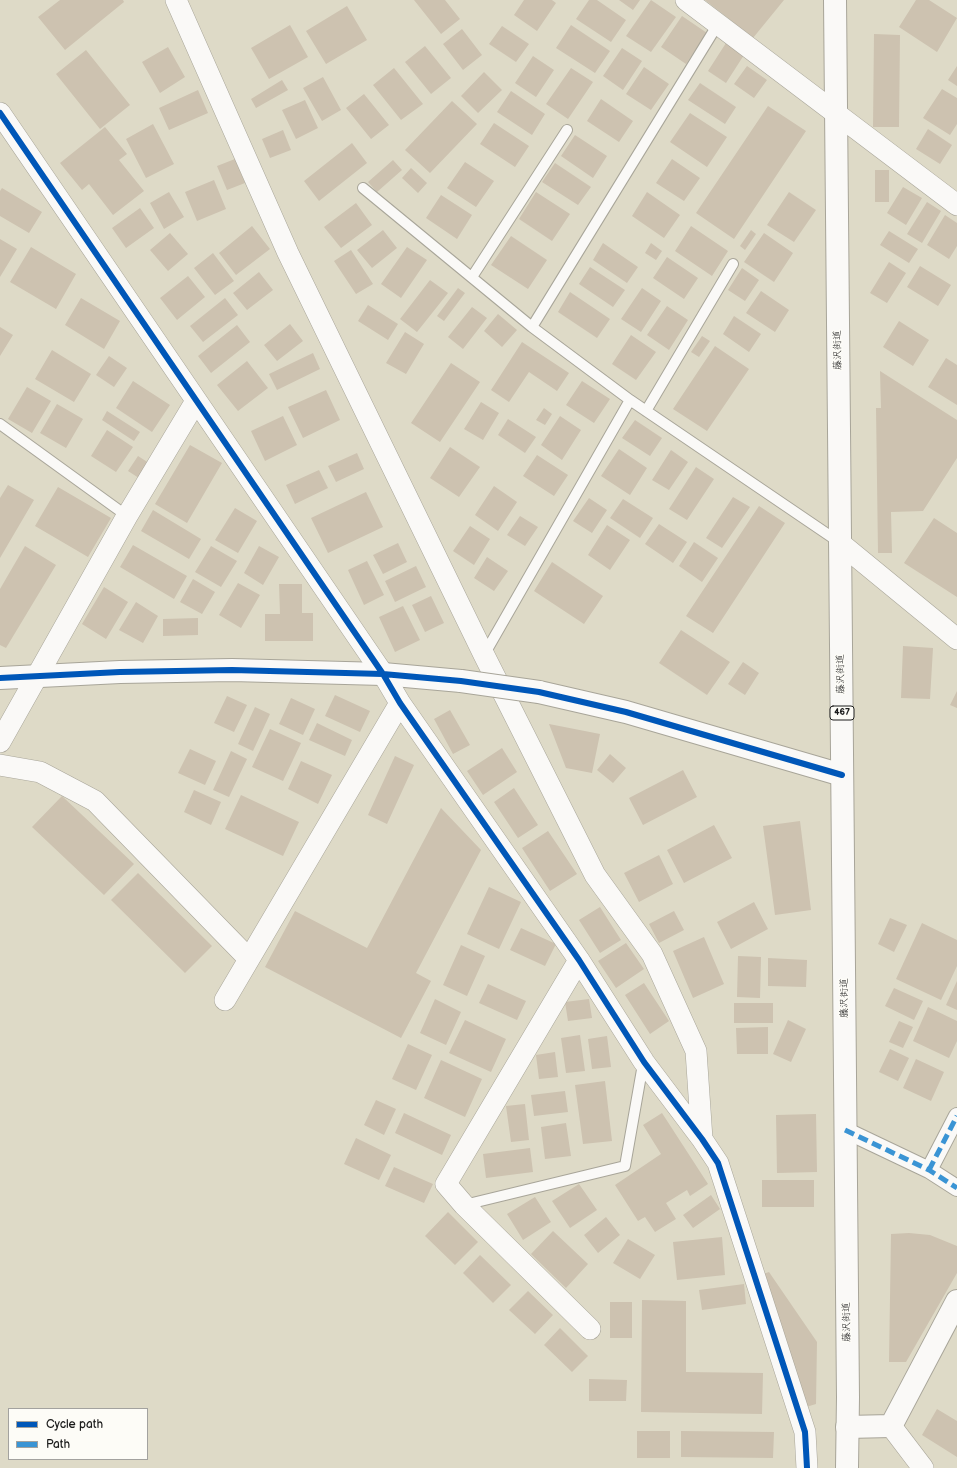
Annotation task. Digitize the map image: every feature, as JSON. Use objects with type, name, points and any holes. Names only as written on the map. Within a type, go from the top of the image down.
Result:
[{"type":"main road","name":"藤沢街道","points":[[835,0],[847,1468]]},
{"type":"main road","points":[[0,678],[120,672],[232,670],[383,674],[461,680],[539,692],[626,712],[842,775]]},
{"type":"main road","points":[[847,1427],[891,1426],[957,1301]]},
{"type":"street","points":[[176,0],[288,253],[484,655],[595,875],[652,954],[696,1051],[702,1139]]},
{"type":"street","points":[[686,0],[957,205]]},
{"type":"street","points":[[0,113],[383,674],[400,703],[579,960],[644,1062],[702,1139],[718,1163],[805,1432],[807,1468]]},
{"type":"street","points":[[0,742],[127,516],[196,401]]},
{"type":"street","points":[[840,543],[957,639]]},
{"type":"street","points":[[225,1000],[400,703]]},
{"type":"street","points":[[0,765],[40,772],[95,801],[249,959]]},
{"type":"street","points":[[579,960],[446,1184],[464,1205],[590,1329]]},
{"type":"street","points":[[929,1170],[957,1116]]},
{"type":"street","points":[[845,1130],[929,1170],[957,1188]]},
{"type":"street","points":[[891,1426],[923,1468]]},
{"type":"lane","points":[[532,327],[718,24]]},
{"type":"lane","points":[[472,277],[567,130]]},
{"type":"lane","points":[[363,188],[532,327],[630,400],[840,543]]},
{"type":"lane","points":[[646,411],[733,264]]},
{"type":"lane","points":[[484,655],[630,400]]},
{"type":"lane","points":[[0,424],[127,516]]},
{"type":"lane","points":[[464,1205],[625,1166],[644,1062]]},
{"type":"building","points":[[60,0],[123,0],[124,2],[65,50],[38,17]]},
{"type":"building","points":[[414,0],[445,0],[460,19],[441,34]]},
{"type":"building","points":[[524,0],[552,0],[556,3],[537,31],[514,15]]},
{"type":"building","points":[[589,0],[597,0],[626,20],[611,42],[576,19]]},
{"type":"building","points":[[619,0],[640,0],[633,10]]},
{"type":"building","points":[[651,0],[676,17],[651,52],[626,36]]},
{"type":"building","points":[[705,0],[784,0],[753,38]]},
{"type":"building","points":[[916,0],[929,0],[957,18],[937,52],[899,27]]},
{"type":"building","points":[[347,6],[367,40],[326,64],[306,31]]},
{"type":"building","points":[[682,16],[707,33],[686,64],[661,47]]},
{"type":"building","points":[[290,25],[308,57],[269,79],[251,48]]},
{"type":"building","points":[[571,25],[610,51],[595,73],[556,48]]},
{"type":"building","points":[[502,26],[529,44],[516,62],[489,44]]},
{"type":"building","points":[[462,29],[482,55],[463,70],[443,44]]},
{"type":"building","points":[[874,34],[900,35],[899,127],[873,127]]},
{"type":"building","points":[[726,43],[744,55],[726,83],[708,71]]},
{"type":"building","points":[[425,46],[451,78],[431,94],[405,62]]},
{"type":"building","points":[[168,47],[185,77],[160,93],[142,62]]},
{"type":"building","points":[[622,48],[642,61],[623,90],[603,76]]},
{"type":"building","points":[[86,50],[130,105],[100,129],[56,74]]},
{"type":"building","points":[[533,56],[554,70],[536,97],[515,83]]},
{"type":"building","points":[[747,66],[767,80],[754,98],[734,84]]},
{"type":"building","points":[[957,66],[957,86],[948,80]]},
{"type":"building","points":[[644,67],[669,84],[651,110],[626,94]]},
{"type":"building","points":[[394,68],[423,104],[401,120],[373,85]]},
{"type":"building","points":[[571,68],[593,82],[568,119],[546,104]]},
{"type":"building","points":[[484,72],[502,90],[478,113],[461,96]]},
{"type":"building","points":[[323,77],[341,110],[322,121],[303,88]]},
{"type":"building","points":[[282,80],[288,90],[256,108],[251,99]]},
{"type":"building","points":[[700,83],[736,107],[725,124],[688,100]]},
{"type":"building","points":[[942,89],[957,98],[957,124],[950,135],[923,118]]},
{"type":"building","points":[[198,90],[208,113],[169,130],[159,108]]},
{"type":"building","points":[[511,91],[545,114],[532,135],[497,112]]},
{"type":"building","points":[[364,94],[389,125],[371,139],[346,108]]},
{"type":"building","points":[[601,99],[633,121],[619,142],[587,121]]},
{"type":"building","points":[[305,100],[318,128],[296,139],[282,110]]},
{"type":"building","points":[[452,101],[477,124],[430,173],[405,150]]},
{"type":"building","points":[[768,106],[806,131],[734,239],[696,213]]},
{"type":"building","points":[[690,113],[727,137],[707,167],[670,142]]},
{"type":"building","points":[[494,123],[529,146],[515,167],[480,144]]},
{"type":"building","points":[[153,124],[174,164],[146,178],[126,139]]},
{"type":"building","points":[[105,127],[127,154],[119,160],[144,191],[113,215],[89,184],[82,190],[60,163]]},
{"type":"building","points":[[928,129],[952,145],[940,164],[916,149]]},
{"type":"building","points":[[283,130],[291,150],[270,158],[262,139]]},
{"type":"building","points":[[575,135],[607,156],[593,178],[561,156]]},
{"type":"building","points":[[352,143],[367,163],[319,201],[304,181]]},
{"type":"building","points":[[235,159],[245,183],[227,190],[217,166]]},
{"type":"building","points":[[672,159],[700,178],[684,201],[656,183]]},
{"type":"building","points":[[393,160],[402,170],[377,192],[368,182]]},
{"type":"building","points":[[465,162],[494,181],[476,207],[447,188]]},
{"type":"building","points":[[555,163],[591,187],[578,205],[542,182]]},
{"type":"building","points":[[411,168],[427,183],[418,193],[402,178]]},
{"type":"building","points":[[875,170],[889,170],[889,202],[875,202]]},
{"type":"building","points":[[214,180],[226,209],[197,221],[185,192]]},
{"type":"building","points":[[903,187],[922,198],[906,225],[887,213]]},
{"type":"building","points":[[2,188],[42,212],[29,233],[0,216],[0,191]]},
{"type":"building","points":[[169,192],[184,217],[164,229],[150,203]]},
{"type":"building","points":[[536,192],[570,214],[552,241],[519,219]]},
{"type":"building","points":[[647,192],[680,215],[664,238],[632,216]]},
{"type":"building","points":[[789,192],[816,210],[794,242],[767,225]]},
{"type":"building","points":[[441,195],[472,215],[457,239],[426,218]]},
{"type":"building","points":[[927,202],[941,211],[922,243],[907,234]]},
{"type":"building","points":[[356,203],[372,225],[341,248],[324,227]]},
{"type":"building","points":[[140,208],[154,228],[126,248],[112,228]]},
{"type":"building","points":[[945,215],[957,223],[957,246],[949,259],[927,245]]},
{"type":"building","points":[[252,226],[270,249],[236,275],[219,253]]},
{"type":"building","points":[[691,226],[728,251],[712,276],[675,251]]},
{"type":"building","points":[[383,230],[397,248],[372,268],[357,250]]},
{"type":"building","points":[[751,230],[756,234],[745,250],[740,246]]},
{"type":"building","points":[[889,231],[918,249],[909,263],[880,245]]},
{"type":"building","points":[[170,233],[188,254],[168,271],[150,250]]},
{"type":"building","points":[[764,233],[793,253],[774,282],[744,262]]},
{"type":"building","points":[[511,236],[547,260],[528,289],[491,265]]},
{"type":"building","points":[[0,239],[17,249],[0,277]]},
{"type":"building","points":[[603,243],[638,267],[627,283],[593,260]]},
{"type":"building","points":[[651,243],[662,251],[656,260],[645,253]]},
{"type":"building","points":[[31,247],[76,274],[56,309],[10,282]]},
{"type":"building","points":[[407,247],[427,260],[401,298],[381,284]]},
{"type":"building","points":[[351,250],[373,284],[356,294],[334,261]]},
{"type":"building","points":[[213,253],[234,281],[215,295],[194,268]]},
{"type":"building","points":[[667,257],[698,278],[684,299],[653,278]]},
{"type":"building","points":[[889,262],[906,273],[887,303],[870,293]]},
{"type":"building","points":[[920,266],[951,285],[938,306],[907,287]]},
{"type":"building","points":[[590,267],[625,290],[613,307],[579,284]]},
{"type":"building","points":[[742,268],[759,280],[745,301],[728,290]]},
{"type":"building","points":[[259,272],[273,290],[247,310],[233,293]]},
{"type":"building","points":[[188,276],[205,297],[177,320],[160,298]]},
{"type":"building","points":[[430,280],[448,293],[417,332],[400,319]]},
{"type":"building","points":[[458,288],[465,293],[444,321],[437,316]]},
{"type":"building","points":[[642,288],[661,301],[641,332],[621,319]]},
{"type":"building","points":[[761,291],[789,310],[775,332],[746,313]]},
{"type":"building","points":[[570,292],[610,319],[597,338],[558,312]]},
{"type":"building","points":[[81,298],[120,321],[104,349],[65,325]]},
{"type":"building","points":[[225,298],[238,315],[203,342],[190,326]]},
{"type":"building","points":[[368,305],[398,324],[388,340],[358,321]]},
{"type":"building","points":[[667,306],[688,320],[669,350],[647,335]]},
{"type":"building","points":[[472,307],[487,318],[463,349],[448,337]]},
{"type":"building","points":[[498,314],[517,330],[502,347],[484,331]]},
{"type":"building","points":[[734,316],[761,334],[749,352],[723,334]]},
{"type":"building","points":[[899,321],[929,340],[913,366],[883,347]]},
{"type":"building","points":[[290,324],[303,341],[277,361],[264,345]]},
{"type":"building","points":[[237,325],[250,342],[211,373],[198,356]]},
{"type":"building","points":[[0,327],[13,335],[0,356]]},
{"type":"building","points":[[405,332],[424,344],[406,374],[386,363]]},
{"type":"building","points":[[631,335],[656,352],[636,380],[612,364]]},
{"type":"building","points":[[702,336],[710,341],[699,357],[691,352]]},
{"type":"building","points":[[522,342],[569,373],[557,391],[529,372],[509,402],[491,390]]},
{"type":"building","points":[[715,346],[749,369],[707,431],[673,409]]},
{"type":"building","points":[[52,350],[91,374],[74,402],[35,379]]},
{"type":"building","points":[[313,353],[320,369],[277,390],[269,374]]},
{"type":"building","points":[[109,356],[127,368],[114,387],[96,375]]},
{"type":"building","points":[[946,358],[957,365],[957,405],[928,387]]},
{"type":"building","points":[[247,361],[268,388],[238,411],[217,385]]},
{"type":"building","points":[[451,363],[480,382],[440,442],[411,423]]},
{"type":"building","points":[[880,371],[957,420],[957,458],[923,511],[891,512],[892,553],[878,553],[876,408],[881,408]]},
{"type":"building","points":[[133,381],[170,405],[152,432],[116,408]]},
{"type":"building","points":[[582,381],[610,399],[594,423],[566,405]]},
{"type":"building","points":[[27,387],[51,401],[32,433],[8,419]]},
{"type":"building","points":[[326,390],[340,420],[303,438],[288,407]]},
{"type":"building","points":[[481,402],[499,413],[483,440],[464,429]]},
{"type":"building","points":[[57,404],[83,419],[66,448],[40,433]]},
{"type":"building","points":[[544,408],[552,414],[545,425],[536,420]]},
{"type":"building","points":[[107,411],[140,432],[134,441],[102,420]]},
{"type":"building","points":[[283,416],[297,445],[265,461],[251,431]]},
{"type":"building","points":[[560,416],[581,430],[562,460],[541,445]]},
{"type":"building","points":[[508,419],[536,437],[525,453],[498,435]]},
{"type":"building","points":[[635,420],[662,438],[650,456],[622,438]]},
{"type":"building","points":[[107,430],[133,447],[116,472],[91,456]]},
{"type":"building","points":[[190,445],[222,463],[187,523],[155,504]]},
{"type":"building","points":[[450,447],[480,467],[459,497],[430,478]]},
{"type":"building","points":[[619,449],[647,468],[630,495],[601,476]]},
{"type":"building","points":[[671,450],[688,462],[669,490],[652,480]]},
{"type":"building","points":[[357,453],[364,469],[336,482],[328,466]]},
{"type":"building","points":[[537,455],[568,475],[554,496],[523,476]]},
{"type":"building","points":[[138,456],[152,465],[142,480],[128,471]]},
{"type":"building","points":[[696,467],[714,479],[687,520],[669,509]]},
{"type":"building","points":[[319,470],[328,488],[295,504],[286,485]]},
{"type":"building","points":[[8,485],[34,500],[0,558],[0,498]]},
{"type":"building","points":[[494,486],[517,502],[498,531],[475,515]]},
{"type":"building","points":[[58,487],[111,518],[88,557],[35,526]]},
{"type":"building","points":[[366,492],[383,527],[328,553],[311,518]]},
{"type":"building","points":[[733,497],[750,507],[722,548],[706,538]]},
{"type":"building","points":[[589,498],[607,510],[592,533],[573,521]]},
{"type":"building","points":[[623,499],[653,518],[640,538],[610,518]]},
{"type":"building","points":[[759,506],[785,523],[713,633],[686,616]]},
{"type":"building","points":[[235,508],[257,521],[238,553],[215,540]]},
{"type":"building","points":[[153,510],[201,539],[189,559],[141,531]]},
{"type":"building","points":[[520,516],[538,527],[525,546],[507,535]]},
{"type":"building","points":[[934,518],[957,533],[957,597],[904,563]]},
{"type":"building","points":[[659,524],[687,542],[673,563],[645,544]]},
{"type":"building","points":[[607,525],[630,540],[610,570],[588,555]]},
{"type":"building","points":[[470,526],[490,539],[474,565],[453,551]]},
{"type":"building","points":[[694,542],[718,558],[702,582],[679,566]]},
{"type":"building","points":[[398,543],[407,562],[383,574],[373,555]]},
{"type":"building","points":[[133,545],[187,576],[174,599],[120,567]]},
{"type":"building","points":[[25,546],[56,565],[6,648],[0,645],[0,589]]},
{"type":"building","points":[[211,546],[237,561],[221,587],[195,572]]},
{"type":"building","points":[[259,546],[279,557],[263,585],[244,573]]},
{"type":"building","points":[[487,557],[508,571],[494,591],[474,578]]},
{"type":"building","points":[[367,561],[384,595],[364,605],[348,570]]},
{"type":"building","points":[[552,562],[603,596],[584,624],[534,591]]},
{"type":"building","points":[[416,566],[426,587],[395,602],[385,581]]},
{"type":"building","points":[[193,579],[215,592],[202,614],[180,602]]},
{"type":"building","points":[[238,583],[260,595],[241,628],[219,615]]},
{"type":"building","points":[[279,584],[302,584],[302,613],[313,613],[313,641],[265,641],[265,614],[280,614]]},
{"type":"building","points":[[104,587],[128,602],[106,639],[82,624]]},
{"type":"building","points":[[431,596],[444,623],[425,632],[412,605]]},
{"type":"building","points":[[136,602],[158,616],[143,643],[119,630]]},
{"type":"building","points":[[403,606],[420,640],[395,652],[379,617]]},
{"type":"building","points":[[198,618],[198,635],[163,636],[163,619]]},
{"type":"building","points":[[681,630],[730,662],[707,695],[659,663]]},
{"type":"building","points":[[903,646],[933,648],[930,699],[901,698]]},
{"type":"building","points":[[743,662],[759,673],[745,695],[728,684]]},
{"type":"building","points":[[957,691],[957,708],[950,705]]},
{"type":"building","points":[[335,695],[370,711],[360,732],[325,716]]},
{"type":"building","points":[[227,696],[247,705],[234,732],[214,723]]},
{"type":"building","points":[[291,698],[315,709],[303,735],[279,724]]},
{"type":"building","points":[[255,707],[270,714],[253,751],[238,744]]},
{"type":"building","points":[[450,710],[470,745],[453,754],[434,719]]},
{"type":"building","points":[[317,723],[352,740],[345,756],[309,740]]},
{"type":"building","points":[[549,724],[600,734],[592,773],[566,768]]},
{"type":"building","points":[[270,729],[301,743],[283,781],[252,767]]},
{"type":"building","points":[[502,748],[517,772],[483,795],[467,771]]},
{"type":"building","points":[[190,749],[216,761],[205,785],[178,773]]},
{"type":"building","points":[[231,751],[247,759],[229,797],[213,790]]},
{"type":"building","points":[[610,754],[626,768],[613,783],[597,770]]},
{"type":"building","points":[[395,756],[414,765],[387,824],[368,815]]},
{"type":"building","points":[[301,761],[332,775],[318,804],[288,789]]},
{"type":"building","points":[[683,770],[697,797],[643,825],[629,798]]},
{"type":"building","points":[[514,788],[538,825],[518,838],[494,802]]},
{"type":"building","points":[[194,790],[221,802],[211,825],[184,812]]},
{"type":"building","points":[[241,795],[299,822],[283,856],[225,829]]},
{"type":"building","points":[[62,796],[134,864],[104,895],[32,827]]},
{"type":"building","points":[[441,808],[481,850],[416,973],[431,981],[401,1038],[265,967],[295,911],[367,948]]},
{"type":"building","points":[[800,821],[811,910],[775,915],[763,826]]},
{"type":"building","points":[[714,825],[732,858],[684,883],[667,850]]},
{"type":"building","points":[[548,831],[577,874],[550,891],[522,848]]},
{"type":"building","points":[[659,855],[673,884],[639,902],[624,873]]},
{"type":"building","points":[[138,873],[212,946],[185,973],[111,900]]},
{"type":"building","points":[[489,887],[521,902],[499,949],[467,934]]},
{"type":"building","points":[[754,902],[768,929],[731,949],[717,922]]},
{"type":"building","points":[[600,907],[621,940],[600,953],[579,920]]},
{"type":"building","points":[[674,911],[684,930],[659,943],[649,924]]},
{"type":"building","points":[[890,918],[907,925],[894,952],[878,944]]},
{"type":"building","points":[[922,923],[957,940],[957,966],[941,1000],[896,979]]},
{"type":"building","points":[[521,928],[556,944],[545,966],[510,950]]},
{"type":"building","points":[[704,937],[724,984],[693,998],[673,951]]},
{"type":"building","points":[[626,943],[644,969],[616,988],[598,961]]},
{"type":"building","points":[[461,945],[485,956],[467,996],[443,985]]},
{"type":"building","points":[[738,956],[761,957],[760,998],[737,997]]},
{"type":"building","points":[[768,958],[807,960],[806,987],[768,986]]},
{"type":"building","points":[[957,981],[957,1010],[946,1005]]},
{"type":"building","points":[[644,983],[669,1021],[650,1034],[625,995]]},
{"type":"building","points":[[488,984],[526,1001],[517,1020],[479,1003]]},
{"type":"building","points":[[894,988],[923,1001],[914,1020],[885,1006]]},
{"type":"building","points":[[435,999],[461,1012],[446,1045],[420,1033]]},
{"type":"building","points":[[589,999],[592,1018],[568,1021],[565,1002]]},
{"type":"building","points":[[734,1003],[773,1003],[773,1023],[734,1023]]},
{"type":"building","points":[[928,1007],[957,1021],[957,1041],[949,1058],[913,1041]]},
{"type":"building","points":[[465,1020],[506,1039],[491,1072],[449,1053]]},
{"type":"building","points":[[788,1020],[806,1029],[791,1062],[773,1054]]},
{"type":"building","points":[[899,1021],[913,1027],[903,1048],[889,1042]]},
{"type":"building","points":[[768,1027],[768,1054],[737,1054],[736,1028]]},
{"type":"building","points":[[580,1035],[585,1071],[566,1073],[561,1038]]},
{"type":"building","points":[[607,1036],[611,1067],[592,1069],[588,1039]]},
{"type":"building","points":[[408,1044],[432,1055],[416,1090],[392,1079]]},
{"type":"building","points":[[890,1049],[909,1058],[898,1081],[879,1072]]},
{"type":"building","points":[[555,1052],[558,1077],[539,1079],[536,1055]]},
{"type":"building","points":[[916,1059],[944,1072],[931,1101],[903,1088]]},
{"type":"building","points":[[441,1060],[482,1079],[465,1117],[424,1098]]},
{"type":"building","points":[[605,1081],[612,1141],[583,1144],[575,1085]]},
{"type":"building","points":[[565,1091],[568,1112],[534,1116],[531,1095]]},
{"type":"building","points":[[376,1100],[396,1109],[384,1135],[364,1125]]},
{"type":"building","points":[[525,1104],[529,1140],[511,1142],[506,1106]]},
{"type":"building","points":[[404,1113],[451,1135],[442,1155],[395,1133]]},
{"type":"building","points":[[662,1113],[708,1184],[690,1196],[687,1190],[666,1203],[676,1219],[655,1232],[645,1217],[638,1221],[615,1185],[661,1154],[643,1125]]},
{"type":"building","points":[[816,1114],[817,1172],[777,1173],[776,1115]]},
{"type":"building","points":[[566,1123],[571,1156],[545,1159],[541,1127]]},
{"type":"building","points":[[356,1138],[391,1155],[379,1180],[344,1164]]},
{"type":"building","points":[[530,1148],[533,1172],[486,1178],[483,1154]]},
{"type":"building","points":[[394,1167],[433,1184],[424,1203],[385,1186]]},
{"type":"building","points":[[762,1180],[814,1180],[814,1207],[762,1207]]},
{"type":"building","points":[[579,1184],[597,1210],[570,1228],[552,1201]]},
{"type":"building","points":[[711,1195],[720,1209],[693,1228],[683,1215]]},
{"type":"building","points":[[535,1197],[551,1222],[523,1240],[507,1214]]},
{"type":"building","points":[[448,1212],[478,1242],[455,1265],[425,1236]]},
{"type":"building","points":[[606,1217],[620,1235],[598,1253],[584,1235]]},
{"type":"building","points":[[553,1231],[588,1264],[566,1288],[531,1254]]},
{"type":"building","points":[[909,1233],[930,1235],[957,1246],[957,1273],[906,1362],[889,1362],[891,1234]]},
{"type":"building","points":[[722,1237],[725,1275],[677,1280],[673,1242]]},
{"type":"building","points":[[628,1239],[655,1255],[640,1279],[613,1263]]},
{"type":"building","points":[[480,1255],[511,1285],[493,1303],[463,1273]]},
{"type":"building","points":[[769,1272],[817,1342],[816,1404],[806,1407],[760,1275]]},
{"type":"building","points":[[744,1284],[746,1304],[702,1310],[699,1290]]},
{"type":"building","points":[[528,1291],[553,1315],[535,1334],[509,1310]]},
{"type":"building","points":[[642,1300],[686,1301],[686,1372],[763,1373],[762,1414],[641,1412]]},
{"type":"building","points":[[610,1302],[632,1302],[632,1338],[610,1338]]},
{"type":"building","points":[[560,1328],[588,1356],[572,1372],[544,1345]]},
{"type":"building","points":[[589,1379],[627,1380],[626,1401],[589,1401]]},
{"type":"building","points":[[937,1409],[957,1421],[957,1457],[922,1435]]},
{"type":"building","points":[[637,1431],[670,1431],[670,1458],[637,1458]]},
{"type":"building","points":[[681,1431],[774,1432],[773,1458],[681,1457]]},
{"type":"marked path","points":[[929,1170],[957,1116]]},
{"type":"marked path","points":[[845,1130],[929,1170],[957,1188]]},
{"type":"cycle path","points":[[0,113],[383,674],[400,703],[579,960],[644,1062],[702,1139],[718,1163],[805,1432],[807,1468]]},
{"type":"cycle path","points":[[0,678],[120,672],[232,670],[383,674],[461,681],[539,692],[626,712],[842,775]]}]
